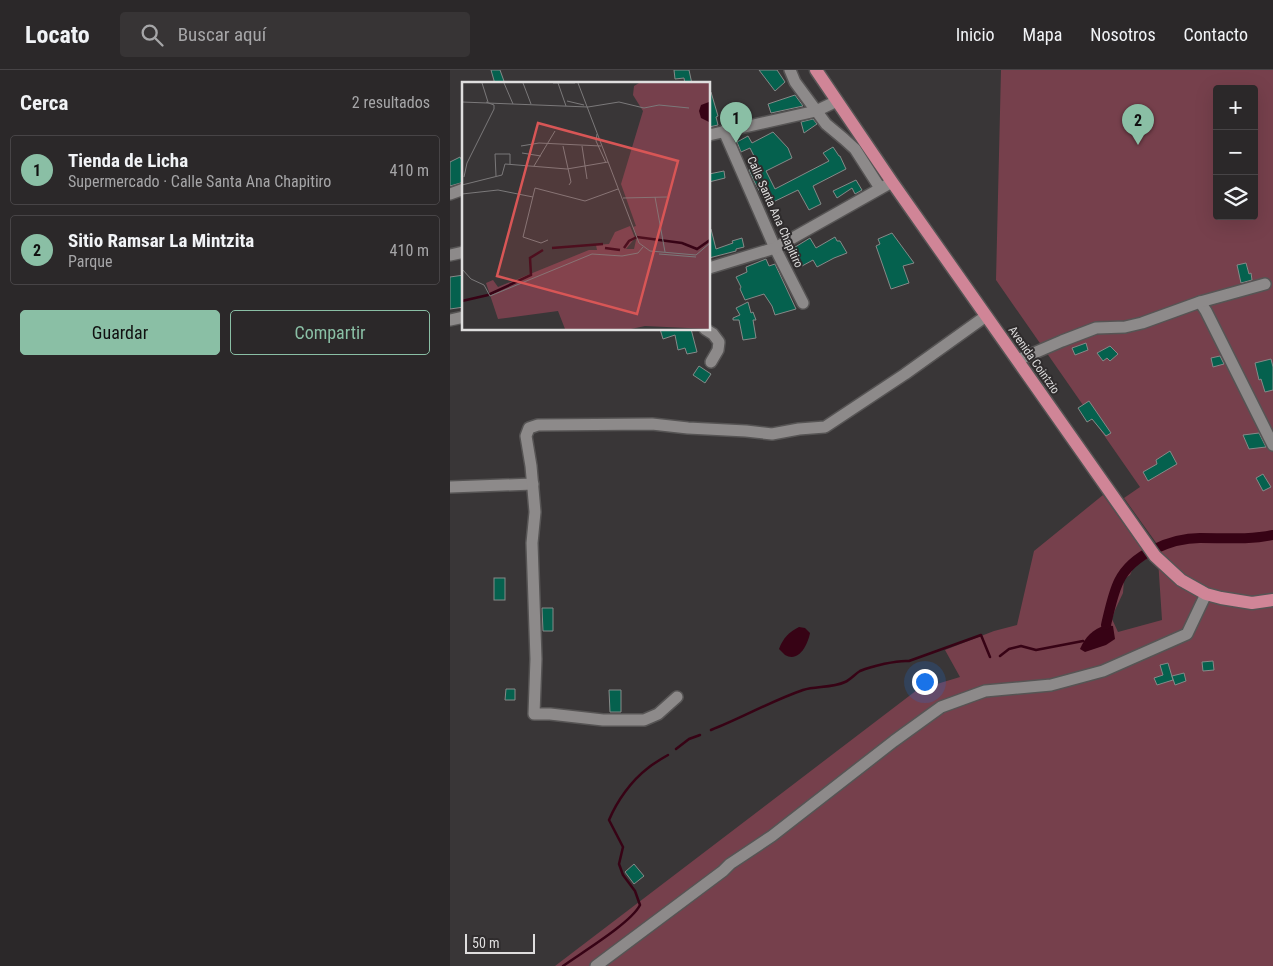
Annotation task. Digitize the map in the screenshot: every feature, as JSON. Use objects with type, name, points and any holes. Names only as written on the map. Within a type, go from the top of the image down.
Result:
[{"type":"main road","name":"Avenida Cointzio","points":[[816,70],[892,182],[1152,552],[1180,580],[1206,594],[1252,603],[1273,600]]},
{"type":"street","points":[[790,70],[795,82],[826,124],[856,149],[880,188]]},
{"type":"street","points":[[710,135],[816,111],[837,101]]},
{"type":"street","name":"Calle Santa Ana Chapitiro","points":[[724,131],[775,248],[803,303]]},
{"type":"street","points":[[710,268],[775,248],[892,182]]},
{"type":"street","points":[[450,194],[462,190]]},
{"type":"street","points":[[1018,360],[1096,328],[1125,327],[1200,302],[1265,284]]},
{"type":"street","points":[[1200,302],[1273,445]]},
{"type":"street","points":[[677,697],[658,714],[644,720],[603,720],[534,714],[536,659],[532,543],[535,512],[526,436],[529,428],[538,425],[652,424],[772,434],[825,427],[905,374],[986,316]]},
{"type":"street","points":[[707,330],[714,334],[719,342],[718,350],[711,362]]},
{"type":"street","points":[[450,487],[533,484]]},
{"type":"street","points":[[596,966],[730,864],[772,836],[941,707],[985,691],[1051,685],[1103,671],[1187,634],[1206,594]]},
{"type":"shaded area","points":[[1001,70],[1273,70],[1273,966],[555,966],[917,690],[960,677],[945,650],[994,631],[1017,625],[1034,551],[1103,495],[1148,558],[1134,566],[1130,575],[1124,579],[1123,593],[1112,619],[1118,632],[1162,620],[1157,544],[1124,498],[1140,487],[996,280]]},
{"type":"shaded area","points":[[1106,625],[1113,626],[1115,639],[1106,645],[1085,652],[1080,649],[1090,634]]},
{"type":"shaded area","points":[[799,627],[805,628],[810,633],[802,651],[790,657],[779,649],[787,636]]},
{"type":"building","points":[[491,70],[500,70],[504,82],[494,82]]},
{"type":"building","points":[[674,70],[689,70],[692,82],[685,82],[684,78],[675,79]]},
{"type":"building","points":[[759,70],[777,70],[785,82],[775,91]]},
{"type":"building","points":[[710,92],[718,116],[716,117],[718,125],[710,127]]},
{"type":"building","points":[[795,95],[803,106],[771,113],[768,104]]},
{"type":"building","points":[[813,119],[817,124],[804,133],[801,122]]},
{"type":"building","points":[[773,132],[788,148],[792,158],[766,171],[775,189],[829,161],[823,153],[833,147],[840,156],[846,169],[813,186],[821,204],[809,210],[798,190],[767,205],[749,170],[759,166],[750,148],[741,152],[737,142],[748,136],[752,143]]},
{"type":"building","points":[[460,157],[462,161],[462,183],[450,186],[450,162]]},
{"type":"building","points":[[724,171],[725,178],[710,182],[710,174]]},
{"type":"building","points":[[856,180],[862,190],[855,194],[852,188],[837,198],[833,191]]},
{"type":"building","points":[[710,230],[716,249],[742,238],[744,247],[710,258]]},
{"type":"building","points":[[892,233],[914,263],[903,266],[909,283],[891,289],[876,246],[880,244],[878,239]]},
{"type":"building","points":[[835,237],[837,241],[840,241],[847,253],[817,267],[813,260],[802,266],[800,262],[795,265],[787,252],[810,238],[816,248]]},
{"type":"building","points":[[766,259],[769,266],[775,264],[796,309],[775,315],[772,306],[764,294],[745,300],[736,277],[747,272],[746,267]]},
{"type":"building","points":[[1246,263],[1252,280],[1241,283],[1237,265]]},
{"type":"building","points":[[462,275],[462,307],[450,309],[450,277]]},
{"type":"building","points":[[748,302],[751,313],[753,312],[756,320],[753,320],[756,338],[743,340],[739,320],[733,320],[733,318],[740,315],[736,308]]},
{"type":"building","points":[[660,330],[691,330],[697,352],[687,354],[685,348],[678,350],[675,335],[663,339]]},
{"type":"building","points":[[1086,343],[1088,350],[1075,355],[1072,348]]},
{"type":"building","points":[[1110,346],[1118,354],[1110,361],[1107,358],[1103,361],[1097,353]]},
{"type":"building","points":[[1220,356],[1224,364],[1213,367],[1211,358]]},
{"type":"building","points":[[1271,359],[1273,390],[1265,392],[1261,379],[1259,380],[1255,363]]},
{"type":"building","points":[[699,366],[711,374],[705,383],[693,375]]},
{"type":"building","points":[[1089,401],[1111,433],[1106,436],[1092,419],[1087,422],[1078,408]]},
{"type":"building","points":[[1259,433],[1266,447],[1249,449],[1243,435]]},
{"type":"building","points":[[1170,451],[1177,464],[1148,481],[1143,472],[1157,464],[1156,460]]},
{"type":"building","points":[[1263,474],[1271,487],[1263,491],[1256,478]]},
{"type":"building","points":[[494,578],[505,578],[505,600],[494,600]]},
{"type":"building","points":[[542,608],[553,608],[553,631],[543,631]]},
{"type":"building","points":[[1213,661],[1214,670],[1203,671],[1202,662]]},
{"type":"building","points":[[1168,663],[1173,680],[1157,685],[1154,678],[1163,675],[1160,665]]},
{"type":"building","points":[[1184,673],[1186,681],[1175,685],[1172,676]]},
{"type":"building","points":[[506,689],[515,689],[515,700],[505,700]]},
{"type":"building","points":[[609,690],[621,690],[621,712],[610,712]]},
{"type":"building","points":[[634,864],[644,876],[634,884],[625,872]]},
{"type":"waterway","points":[[1106,625],[1115,591],[1125,571],[1133,563],[1154,549],[1165,544],[1189,539],[1246,538],[1273,535]]},
{"type":"waterway","points":[[711,730],[803,690],[840,684],[865,669],[891,662],[909,661],[981,635],[990,657]]},
{"type":"waterway","points":[[1000,656],[1009,649],[1021,646],[1036,650],[1083,641]]},
{"type":"waterway","points":[[676,749],[689,739],[700,735]]},
{"type":"waterway","points":[[563,966],[616,929],[640,905],[635,891],[623,875],[619,864],[623,847],[609,820],[630,785],[650,766],[668,755]]},
{"type":"place","name":"Tienda de Licha","points":[[736,143]]},
{"type":"place","name":"Sitio Ramsar La Mintzita","points":[[1138,145]]}]
